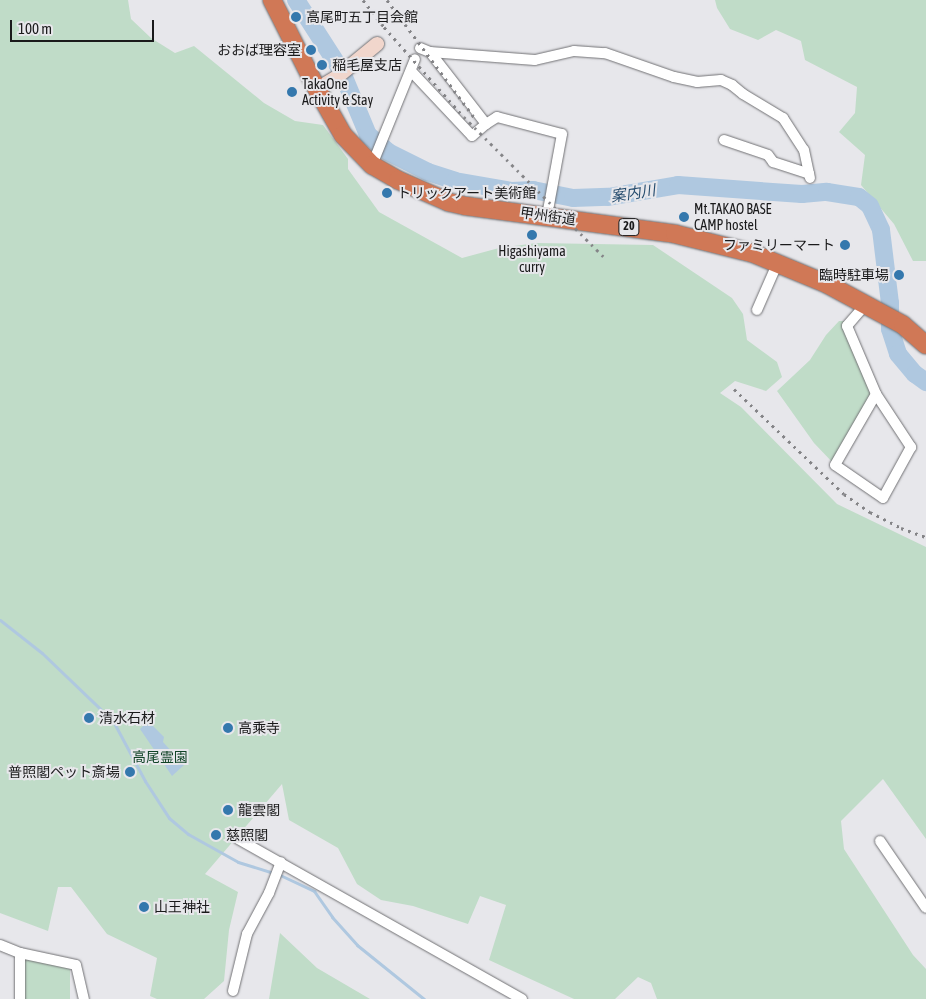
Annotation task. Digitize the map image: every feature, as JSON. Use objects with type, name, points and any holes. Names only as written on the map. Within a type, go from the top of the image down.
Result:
[{"type":"highway","name":"甲州街道","points":[[272,0],[317,89],[343,134],[374,160],[419,191],[448,202],[548,211],[716,242],[778,262],[827,284],[873,308]]},
{"type":"highway","name":"20","points":[[873,308],[903,325],[926,345]]},
{"type":"street","points":[[317,89],[337,78],[378,44]]},
{"type":"street","points":[[420,48],[430,52],[535,60],[574,51],[605,53],[674,77],[697,82],[721,80],[783,118],[804,150],[810,177],[773,162],[768,155],[724,140]]},
{"type":"street","points":[[430,52],[486,124]]},
{"type":"street","points":[[374,160],[415,59]]},
{"type":"street","points":[[410,71],[472,136],[497,117],[562,134],[548,211]]},
{"type":"street","points":[[757,310],[778,262]]},
{"type":"street","points":[[873,308],[847,326],[876,394],[911,447],[882,498],[835,465],[876,394]]},
{"type":"street","points":[[238,839],[277,871],[522,999]]},
{"type":"street","points":[[880,841],[926,908]]},
{"type":"street","points":[[234,991],[247,934],[277,871]]},
{"type":"street","points":[[0,945],[20,953],[76,965],[84,999]]},
{"type":"street","points":[[20,953],[20,999]]},
{"type":"green space","name":"高尾霊園","points":[[0,0],[128,0],[131,19],[151,38],[175,53],[194,46],[264,103],[295,121],[323,125],[348,159],[348,169],[379,212],[462,258],[499,248],[537,243],[653,245],[732,298],[743,314],[747,340],[777,362],[782,377],[766,391],[735,381],[720,393],[741,407],[837,504],[926,547],[926,839],[883,779],[841,821],[844,849],[913,955],[926,969],[926,999],[657,999],[651,983],[638,977],[615,999],[574,999],[489,960],[506,905],[480,896],[468,924],[413,906],[381,900],[357,884],[338,848],[289,820],[282,784],[205,874],[238,892],[229,930],[224,981],[204,999],[157,999],[150,996],[157,958],[107,934],[71,887],[58,887],[48,931],[0,913]]},
{"type":"green space","points":[[715,0],[926,0],[926,261],[913,261],[894,224],[861,185],[865,155],[839,132],[855,113],[857,87],[805,60],[801,41],[776,30],[758,40],[730,29],[717,8]]},
{"type":"green space","points":[[839,321],[850,321],[876,394],[835,465],[814,443],[777,391],[810,360],[826,335]]},
{"type":"green space","points":[[280,933],[317,968],[370,999],[269,999]]},
{"type":"green space","points":[[20,953],[70,964],[70,999],[20,999]]},
{"type":"water","points":[[148,721],[164,737],[163,742],[184,765],[172,776],[140,729]]},
{"type":"waterway","name":"案内川","points":[[296,0],[341,70],[368,135],[388,152],[428,172],[455,181],[512,191],[533,190],[573,198],[608,197],[678,185],[802,194],[827,192],[859,197],[870,206],[881,230],[890,303],[890,329],[898,354],[915,374],[926,382]]},
{"type":"waterway","points":[[0,620],[42,653],[113,721],[145,781],[169,818],[188,834],[238,862],[280,875],[314,891],[332,917],[357,945],[424,999]]},
{"type":"railway","points":[[363,0],[384,27],[464,117],[605,258]]},
{"type":"railway","points":[[387,0],[476,120]]},
{"type":"railway","points":[[734,389],[844,494],[870,512],[901,528],[926,537]]},
{"type":"place","name":"高尾町五丁目会館","points":[[296,17]]},
{"type":"place","name":"おおば理容室","points":[[311,50]]},
{"type":"place","name":"稲毛屋支店","points":[[322,65]]},
{"type":"place","name":"TakaOne Activity & Stay","points":[[292,92]]},
{"type":"place","name":"トリックアート美術館","points":[[387,193]]},
{"type":"place","name":"Mt.TAKAO BASE CAMP hostel","points":[[684,217]]},
{"type":"place","name":"Higashiyama curry","points":[[532,235]]},
{"type":"place","name":"ファミリーマート","points":[[845,245]]},
{"type":"place","name":"臨時駐車場","points":[[899,275]]},
{"type":"place","name":"清水石材","points":[[89,718]]},
{"type":"place","name":"高乘寺","points":[[228,728]]},
{"type":"place","name":"普照閣ペット斎場","points":[[130,772]]},
{"type":"place","name":"龍雲閣","points":[[228,810]]},
{"type":"place","name":"慈照閣","points":[[216,835]]},
{"type":"place","name":"山王神社","points":[[144,907]]}]
